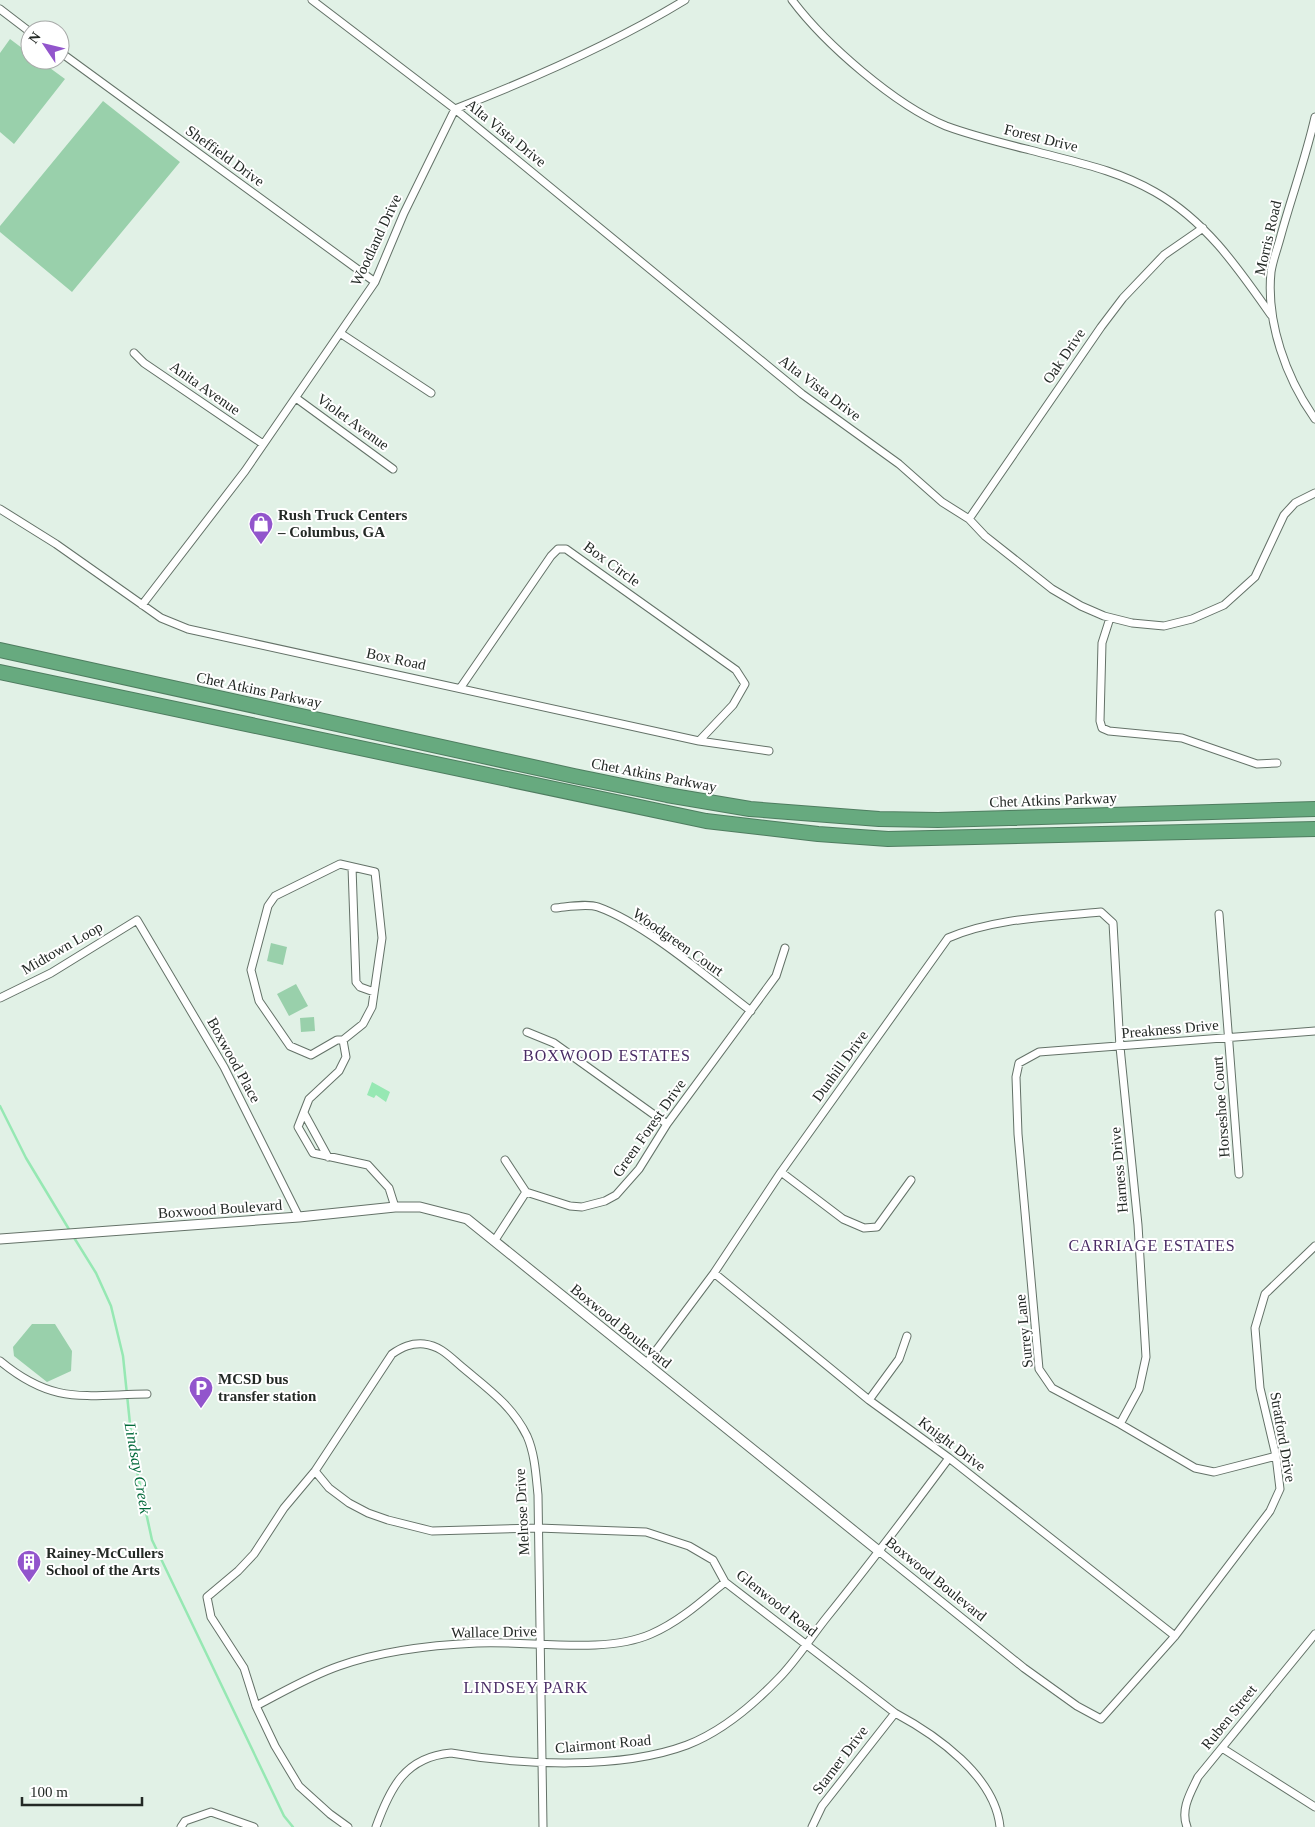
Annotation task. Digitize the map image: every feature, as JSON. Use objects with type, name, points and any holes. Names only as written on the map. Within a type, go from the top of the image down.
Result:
[{"type":"highway","points":[[0,644],[75,667]]},
{"type":"highway","name":"Chet Atkins Parkway","points":[[0,650],[574,776],[667,795],[750,809],[834,817],[938,820],[1315,809]]},
{"type":"highway","points":[[0,674],[706,821],[818,834],[888,838],[1315,828]]},
{"type":"street","name":"Alta Vista Drive","points":[[312,0],[456,109],[802,394],[899,464],[942,502],[970,519],[985,536],[1052,588],[1081,606],[1110,618],[1146,626],[1164,626],[1192,619],[1224,605],[1255,577],[1284,515],[1296,504],[1315,493]]},
{"type":"street","points":[[456,109],[535,78],[653,20],[685,0]]},
{"type":"street","name":"Forest Drive","points":[[792,0],[812,24],[840,52],[915,109],[954,128],[1032,151],[1092,164],[1156,193],[1203,228],[1235,265],[1271,315]]},
{"type":"street","points":[[0,10],[20,25]]},
{"type":"street","name":"Sheffield Drive","points":[[70,59],[375,282]]},
{"type":"street","name":"Woodland Drive","points":[[142,605],[198,534],[263,444],[375,282],[404,212],[456,109]]},
{"type":"street","name":"Morris Road","points":[[1315,117],[1308,150],[1272,271],[1271,315],[1278,346],[1307,408],[1315,419]]},
{"type":"street","name":"Oak Drive","points":[[970,519],[1101,327],[1123,298],[1164,255],[1203,228]]},
{"type":"street","points":[[340,333],[432,393]]},
{"type":"street","name":"Anita Avenue","points":[[134,353],[144,363],[263,444]]},
{"type":"street","name":"Violet Avenue","points":[[296,398],[393,468]]},
{"type":"street","name":"Box Road","points":[[0,509],[56,544],[142,605],[174,625],[699,741],[769,751]]},
{"type":"street","name":"Box Circle","points":[[461,687],[558,549],[566,549],[736,670],[745,684],[733,705],[699,741]]},
{"type":"street","points":[[1110,618],[1102,643],[1100,721],[1102,728],[1109,731],[1182,738],[1257,764],[1277,763]]},
{"type":"street","points":[[340,864],[375,872],[382,938],[374,992],[372,1007],[363,1024],[343,1040],[337,1040],[311,1055],[290,1046],[259,1001],[251,970],[268,906],[274,896],[340,864]]},
{"type":"street","points":[[352,867],[356,982],[360,987],[374,992]]},
{"type":"street","name":"Woodgreen Court","points":[[556,908],[596,906],[621,919],[648,934],[751,1011]]},
{"type":"street","name":"Dunhill Drive","points":[[646,1364],[714,1273],[780,1172],[948,938],[966,930],[1028,919],[1100,912],[1113,923],[1114,939]]},
{"type":"street","name":"Horseshoe Court","points":[[1219,914],[1240,1174]]},
{"type":"street","name":"Midtown Loop","points":[[0,998],[52,973],[137,920]]},
{"type":"street","name":"Boxwood Place","points":[[137,920],[224,1067],[299,1217]]},
{"type":"street","name":"Harness Drive","points":[[1114,939],[1120,1047],[1137,1215],[1146,1357],[1140,1389],[1120,1424]]},
{"type":"street","name":"Green Forest Drive","points":[[526,1192],[570,1206],[582,1207],[605,1201],[624,1187],[639,1170],[667,1124],[776,976],[785,948]]},
{"type":"street","name":"Preakness Drive","points":[[1029,1057],[1040,1052],[1315,1031]]},
{"type":"street","points":[[527,1032],[554,1043],[667,1124]]},
{"type":"street","points":[[343,1040],[346,1057],[339,1070],[309,1098],[298,1127],[313,1153],[368,1165],[389,1188],[395,1207]]},
{"type":"street","name":"Surrey Lane","points":[[1029,1057],[1019,1063],[1016,1077],[1018,1134],[1039,1369],[1052,1388],[1120,1424],[1195,1468],[1214,1472],[1276,1456]]},
{"type":"street","points":[[304,1113],[328,1156]]},
{"type":"street","points":[[304,1138],[314,1132]]},
{"type":"street","points":[[495,1240],[526,1192],[505,1160]]},
{"type":"street","points":[[780,1172],[842,1219],[864,1228],[877,1226],[911,1180]]},
{"type":"street","name":"Boxwood Boulevard","points":[[0,1239],[299,1217],[395,1207],[420,1207],[467,1219],[1024,1668],[1077,1706],[1101,1718],[1125,1693]]},
{"type":"street","name":"Stratford Drive","points":[[1125,1693],[1175,1636],[1270,1511],[1280,1489],[1276,1456],[1260,1388],[1255,1328],[1266,1294],[1315,1246]]},
{"type":"street","name":"Knight Drive","points":[[714,1273],[869,1400],[949,1458],[1175,1636]]},
{"type":"street","points":[[869,1400],[900,1359],[907,1336]]},
{"type":"street","name":"Melrose Drive","points":[[256,1706],[244,1668],[211,1617],[207,1597],[238,1572],[254,1554],[284,1508],[316,1471],[392,1354],[402,1347],[413,1344],[425,1344],[448,1353],[462,1368],[482,1381],[500,1398],[522,1426],[531,1448],[535,1467],[538,1495],[544,1762],[543,1827]]},
{"type":"street","points":[[0,1361],[22,1379],[45,1390],[73,1396],[147,1394]]},
{"type":"street","name":"Clairmont Road","points":[[376,1827],[386,1800],[399,1779],[428,1758],[451,1754],[544,1762],[606,1760],[660,1752],[688,1744],[713,1732],[743,1711],[779,1678],[880,1552],[949,1458]]},
{"type":"street","name":"Glenwood Road","points":[[316,1471],[329,1488],[368,1513],[432,1531],[538,1528],[627,1530],[666,1537],[689,1546],[713,1560],[725,1582],[806,1642],[895,1713],[922,1728],[958,1755],[986,1790],[999,1818],[1000,1827]]},
{"type":"street","name":"Wallace Drive","points":[[256,1706],[339,1666],[374,1657],[478,1642],[540,1645],[608,1643],[650,1635],[692,1610],[725,1582]]},
{"type":"street","name":"Ruben Street","points":[[1187,1827],[1185,1822],[1187,1800],[1198,1777],[1315,1634]]},
{"type":"street","points":[[256,1706],[274,1746],[299,1786],[330,1814],[348,1827]]},
{"type":"street","name":"Starner Drive","points":[[812,1827],[822,1806],[895,1713]]},
{"type":"street","points":[[1222,1748],[1315,1807]]},
{"type":"street","points":[[181,1827],[185,1821],[211,1812],[254,1827]]},
{"type":"shaded area","points":[[10,39],[20,46],[20,70],[53,70],[65,79],[14,144],[0,132],[0,53]]},
{"type":"shaded area","points":[[103,101],[180,162],[72,292],[0,232],[0,226]]},
{"type":"shaded area","points":[[271,943],[287,947],[283,965],[267,961]]},
{"type":"shaded area","points":[[296,984],[308,1006],[289,1016],[277,994]]},
{"type":"shaded area","points":[[314,1017],[315,1031],[301,1032],[300,1018]]},
{"type":"shaded area","points":[[372,1082],[390,1092],[386,1102],[376,1095],[374,1098],[367,1095]]},
{"type":"shaded area","points":[[32,1324],[55,1324],[72,1351],[71,1371],[47,1382],[14,1356],[13,1347]]},
{"type":"waterway","name":"Lindsay Creek","points":[[0,1106],[26,1158],[70,1231]]},
{"type":"waterway","name":"Lindsay Creek","points":[[73,1236],[96,1273],[111,1306],[123,1356],[133,1453],[152,1540],[284,1816],[293,1827]]},
{"type":"place","name":"Rush Truck Centers – Columbus, GA","points":[[261,545]]},
{"type":"place","name":"MCSD bus transfer station","points":[[201,1409]]},
{"type":"place","name":"Rainey-McCullers School of the Arts","points":[[29,1583]]},
{"type":"district","name":"BOXWOOD ESTATES","points":[[607,1055]]},
{"type":"district","name":"CARRIAGE ESTATES","points":[[1152,1245]]},
{"type":"district","name":"LINDSEY PARK","points":[[526,1687]]}]
